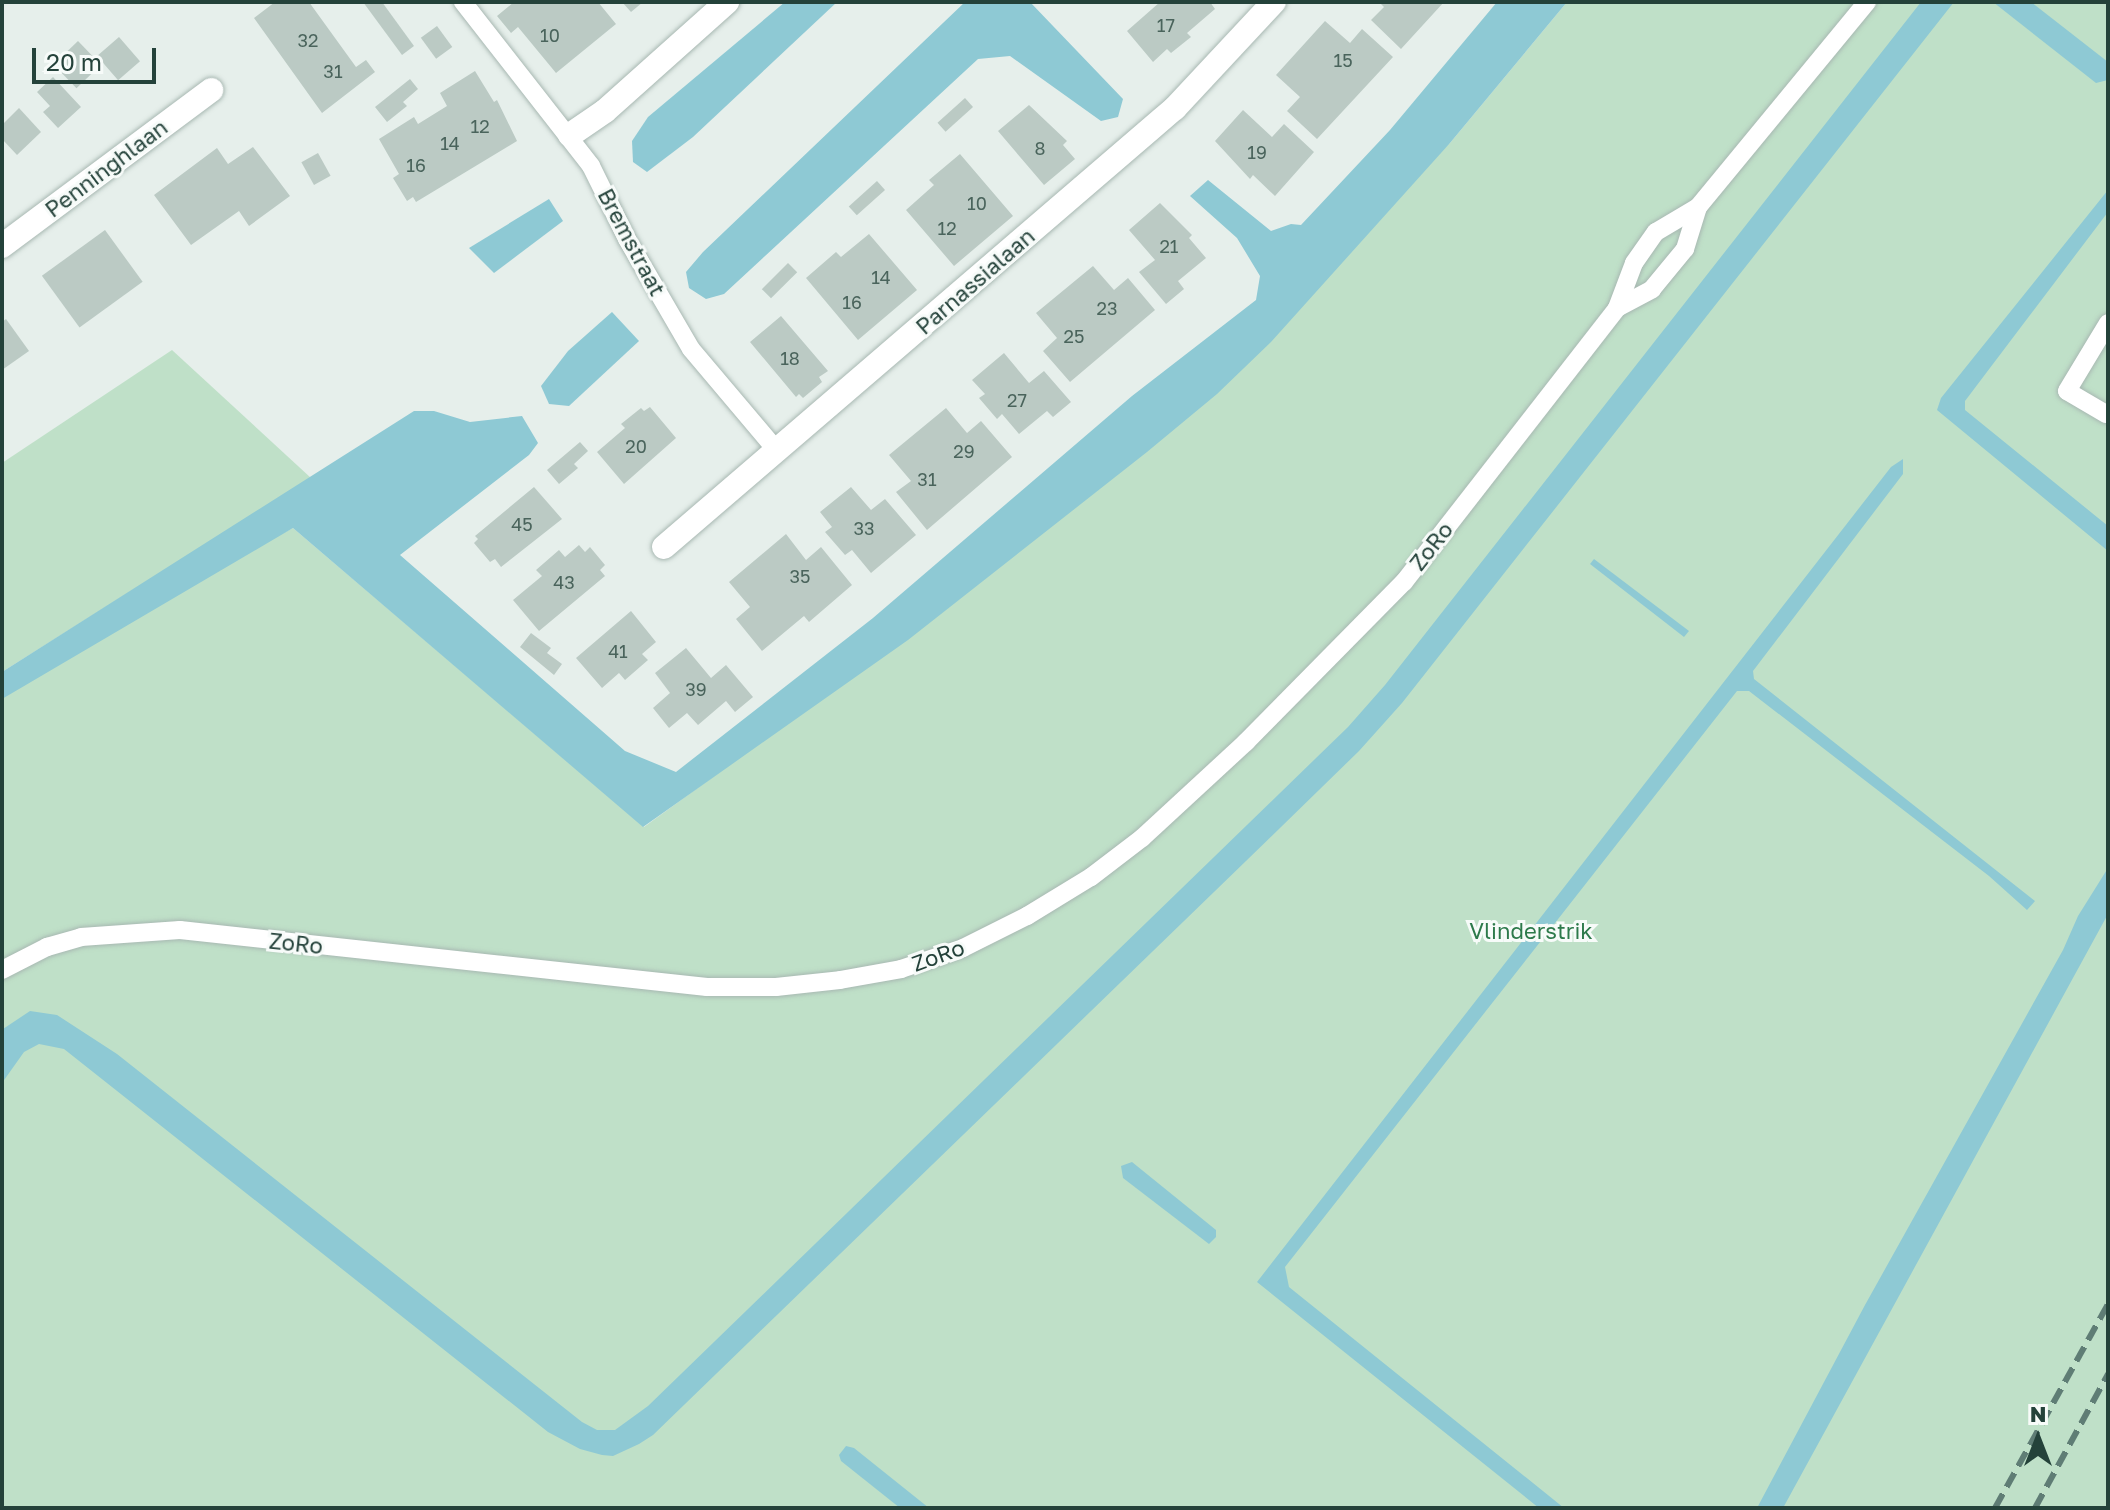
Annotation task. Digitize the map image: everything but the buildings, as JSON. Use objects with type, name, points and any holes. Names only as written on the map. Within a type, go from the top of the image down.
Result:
[{"type":"street","points":[[570,135],[605,111],[727,2]]},
{"type":"street","name":"Parnassialaan","points":[[664,547],[1175,108],[1274,2]]},
{"type":"street","name":"Penninghlaan","points":[[2,246],[211,90]]},
{"type":"lane","name":"Bremstraat","points":[[463,2],[570,135],[591,166],[627,239],[691,349],[778,452]]},
{"type":"lane","name":"ZoRo","points":[[2,970],[47,947],[81,937],[167,930],[707,987],[776,987],[901,969],[963,948],[1027,916],[1091,877],[1142,838],[1246,742],[1404,582],[1617,308],[1634,263],[1656,232],[1698,207],[1867,2]]},
{"type":"lane","name":"ZoRo","points":[[1617,308],[1652,289],[1685,249],[1698,207]]},
{"type":"lane","points":[[2106,414],[2067,391],[2108,323]]},
{"type":"green space","name":"Vlinderstrik","points":[[1567,2],[2108,2],[2108,1508],[2,1508],[2,679],[293,528],[644,827],[721,771],[1450,143]]},
{"type":"green space","points":[[172,350],[311,478],[2,672],[2,463]]},
{"type":"water","points":[[785,2],[837,2],[693,137],[647,172],[633,162],[632,141],[648,117]]},
{"type":"water","points":[[965,2],[1030,2],[1123,99],[1118,117],[1101,121],[1010,56],[978,59],[724,294],[706,299],[689,288],[686,272],[703,252]]},
{"type":"water","points":[[1497,2],[1567,2],[1450,143],[1271,342],[1217,394],[1147,452],[908,640],[643,827],[293,528],[2,699],[2,672],[414,411],[434,411],[470,422],[522,416],[538,443],[529,455],[400,555],[625,751],[676,772],[873,618],[1132,396],[1256,300],[1260,276],[1237,238],[1190,196],[1208,180],[1271,231],[1291,224],[1301,225],[1390,130]]},
{"type":"water","points":[[1921,2],[1954,2],[1402,703],[1359,751],[1246,861],[653,1435],[639,1444],[613,1456],[602,1455],[580,1449],[548,1432],[64,1049],[39,1044],[24,1052],[2,1083],[3,1029],[30,1011],[57,1015],[117,1054],[582,1422],[597,1430],[615,1430],[648,1406],[1348,727],[1385,685]]},
{"type":"water","points":[[1993,2],[2031,2],[2108,62],[2108,80],[2096,83]]},
{"type":"water","points":[[2108,190],[2108,212],[1965,401],[1965,410],[2108,526],[2108,551],[1937,410],[1941,398]]},
{"type":"water","points":[[549,199],[563,221],[494,273],[469,248]]},
{"type":"water","points":[[612,312],[639,341],[569,406],[549,404],[541,386],[568,351]]},
{"type":"water","points":[[1903,459],[1903,474],[1753,671],[1754,679],[2035,901],[2027,910],[1989,876],[1749,691],[1737,691],[1285,1267],[1289,1287],[1564,1508],[1539,1508],[1257,1282],[1891,467]]},
{"type":"water","points":[[1594,559],[1689,631],[1684,637],[1590,564]]},
{"type":"water","points":[[2108,868],[2108,914],[1783,1508],[1757,1508],[1865,1305],[2063,950],[2078,916]]},
{"type":"water","points":[[1132,1162],[1216,1230],[1216,1237],[1209,1244],[1123,1178],[1121,1166]]},
{"type":"water","points":[[846,1446],[854,1448],[929,1508],[900,1508],[841,1461],[839,1455]]},
{"type":"railway","points":[[1995,1508],[2108,1304]]},
{"type":"railway","points":[[2035,1508],[2108,1374]]}]
